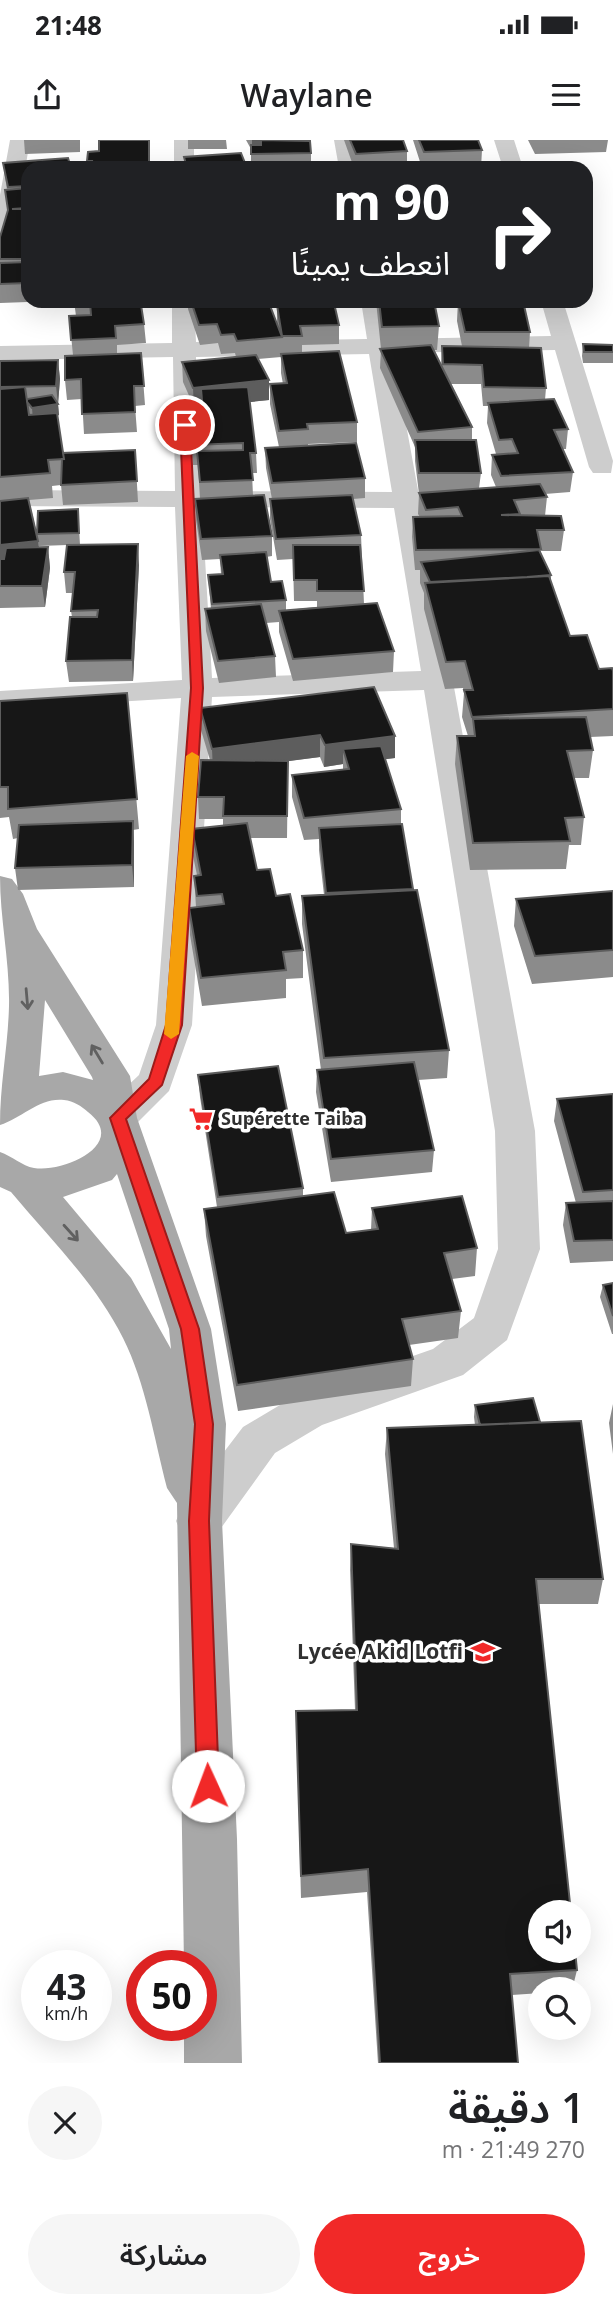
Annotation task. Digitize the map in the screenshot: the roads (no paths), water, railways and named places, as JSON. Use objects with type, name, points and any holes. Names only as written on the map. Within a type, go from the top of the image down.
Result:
[{"type":"main road","points":[[8,903],[111,1076],[120,1138],[112,1155],[98,1169],[78,1180],[49,1185],[13,1174]]},
{"type":"main road","points":[[0,1109],[20,1078],[28,1011],[8,903]]},
{"type":"main road","points":[[0,1109],[29,1092],[51,1087],[75,1088],[95,1094],[111,1106],[118,1118],[190,1329],[204,1424],[199,1521],[210,1839],[213,2063]]},
{"type":"main road","points":[[13,1174],[103,1268],[138,1326],[156,1364],[199,1521]]},
{"type":"street","points":[[0,254],[20,140]]},
{"type":"street","points":[[184,140],[184,161]]},
{"type":"street","points":[[344,140],[348,161]]},
{"type":"street","points":[[505,140],[511,161]]},
{"type":"street","points":[[118,1118],[156,1081],[174,1025],[197,688],[183,308]]},
{"type":"street","points":[[199,1521],[259,1440],[306,1412],[448,1362],[492,1328],[519,1248],[515,1131],[373,308]]},
{"type":"street","points":[[554,308],[602,467]]},
{"type":"street","points":[[0,354],[565,343]]},
{"type":"street","points":[[0,498],[406,500]]},
{"type":"street","points":[[0,700],[197,688],[437,680]]},
{"type":"place","name":"Supérette Taiba","points":[[201,1119]]},
{"type":"place","name":"Lycée Akid Lotfi","points":[[483,1652]]}]
